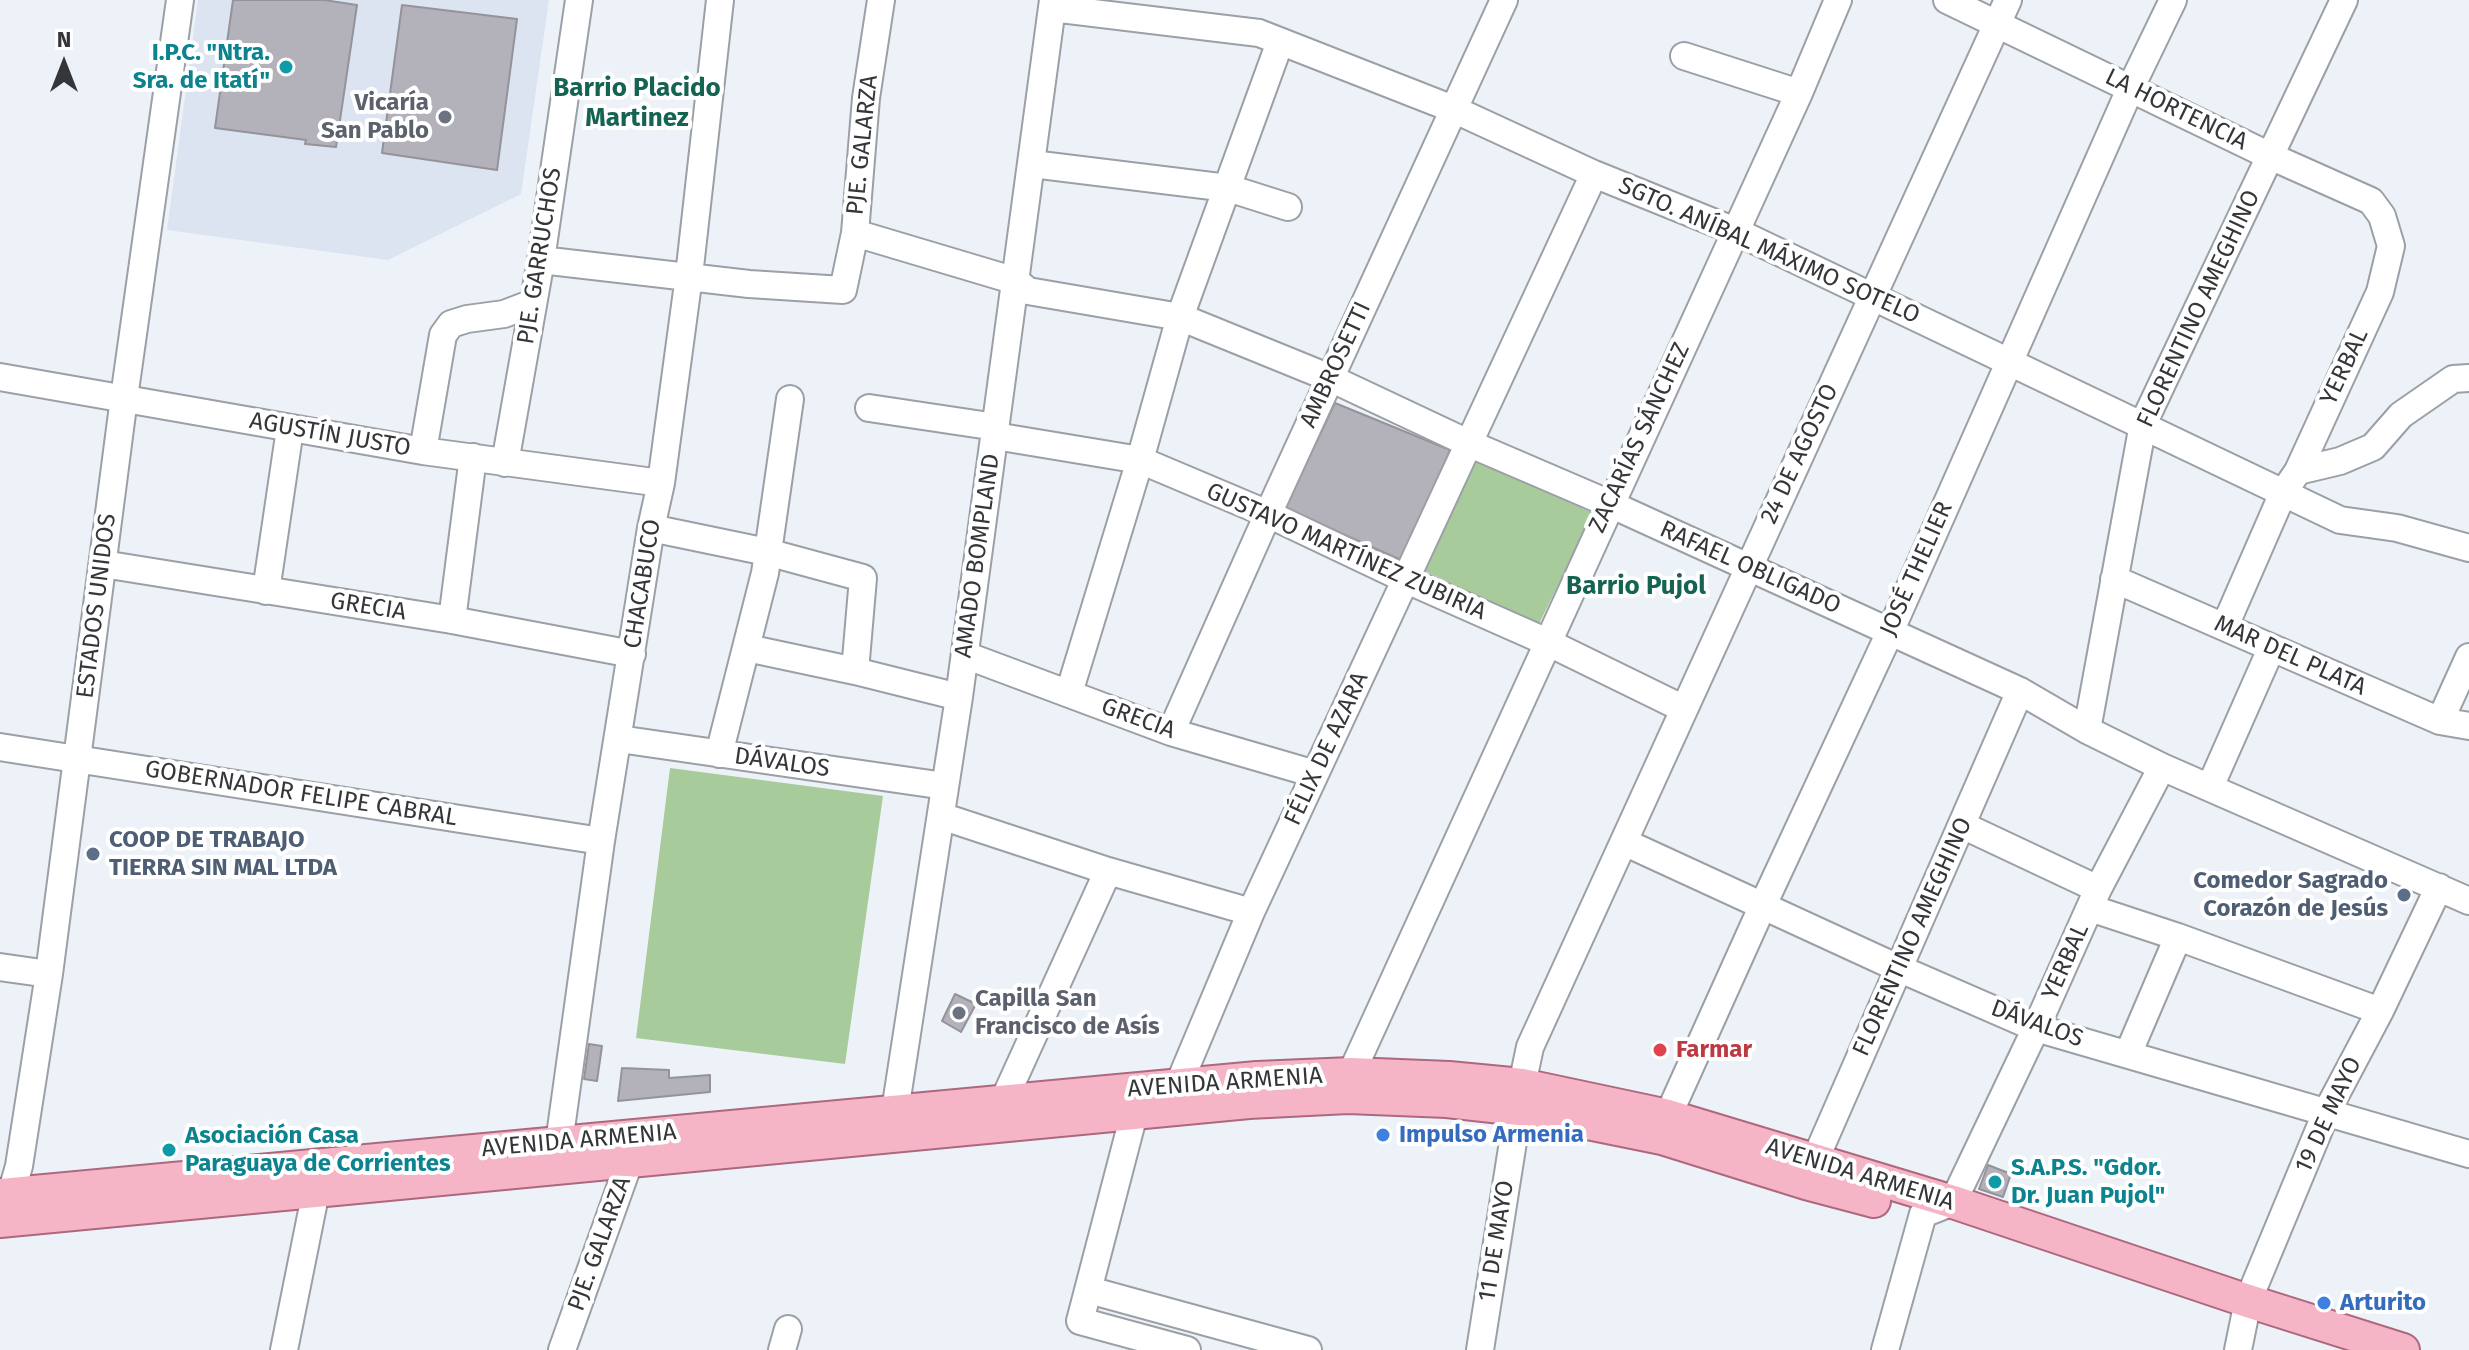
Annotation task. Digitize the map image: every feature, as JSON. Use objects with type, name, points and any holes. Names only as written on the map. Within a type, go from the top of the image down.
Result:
[{"type":"main road","name":"AVENIDA ARMENIA","points":[[3,1204],[1005,1114],[1178,1086],[1257,1078],[1349,1085],[1447,1101],[1520,1097],[1665,1127],[1810,1172],[2243,1324],[2335,1350]]},
{"type":"main road","name":"AVENIDA ARMENIA","points":[[1005,1114],[1134,1114],[1249,1102],[1349,1085]]},
{"type":"main road","name":"AVENIDA ARMENIA","points":[[1810,1172],[1953,1202],[2243,1324],[2403,1350]]},
{"type":"street","name":"ESTADOS UNIDOS","points":[[3,1204],[19,1166],[49,974],[124,398],[180,0]]},
{"type":"street","name":"PJE. GARRUCHOS","points":[[505,463],[541,260],[579,0]]},
{"type":"street","name":"CHACABUCO","points":[[560,1155],[601,841],[651,528],[661,483],[689,276],[720,0]]},
{"type":"street","name":"PJE. GALARZA","points":[[689,276],[749,284],[843,290],[855,233],[866,98],[881,0]]},
{"type":"street","name":"AMBROSETTI","points":[[1171,732],[1504,0]]},
{"type":"street","name":"ZACARÍAS SÁNCHEZ","points":[[1349,1085],[1547,642],[1799,93],[1838,0]]},
{"type":"street","name":"LA HORTENCIA","points":[[1947,0],[2003,12],[2131,87],[2270,156],[2371,201],[2382,216],[2389,234]]},
{"type":"street","name":"JOSÉ THELIER","points":[[1665,1127],[2011,362],[2131,87],[2173,0]]},
{"type":"street","name":"FLORENTINO AMEGHINO","points":[[2087,730],[2143,424],[2344,0]]},
{"type":"street","name":"SGTO. ANÍBAL MÁXIMO SOTELO","points":[[1052,4],[1259,33],[1453,109],[1594,174],[1735,231],[2340,520],[2397,528],[2469,548]]},
{"type":"street","name":"AMADO BOMPLAND","points":[[896,1124],[965,655],[1052,4]]},
{"type":"street","name":"24 DE AGOSTO","points":[[1520,1097],[1530,1047],[2003,12]]},
{"type":"street","points":[[1069,693],[1180,317],[1280,42]]},
{"type":"street","points":[[1684,56],[1799,93]]},
{"type":"street","points":[[1032,164],[1228,188],[1288,207]]},
{"type":"street","name":"FÉLIX DE AZARA","points":[[1178,1086],[1251,912],[1594,174]]},
{"type":"street","points":[[855,233],[1016,281]]},
{"type":"street","name":"YERBAL","points":[[2225,626],[2283,493],[2298,471],[2380,292],[2391,246],[2389,234]]},
{"type":"street","points":[[541,260],[689,276]]},
{"type":"street","name":"RAFAEL OBLIGADO","points":[[1016,281],[1028,291],[1180,317],[1330,378],[2020,691],[2087,730],[2162,767],[2469,901]]},
{"type":"street","points":[[423,451],[443,335],[451,324],[504,314],[533,303]]},
{"type":"street","name":"AGUSTÍN JUSTO","points":[[0,377],[423,451],[661,483]]},
{"type":"street","points":[[2298,471],[2340,461],[2373,447],[2401,415],[2461,378],[2469,401]]},
{"type":"street","points":[[719,754],[765,573],[790,399]]},
{"type":"street","name":"GUSTAVO MARTÍNEZ ZUBIRIA","points":[[869,408],[1140,460],[1268,514],[1547,642],[1684,709]]},
{"type":"street","points":[[266,591],[290,429]]},
{"type":"street","points":[[452,620],[473,457]]},
{"type":"street","points":[[651,528],[767,552],[863,578],[855,671]]},
{"type":"street","name":"GRECIA","points":[[103,564],[452,620],[632,654]]},
{"type":"street","name":"MAR DEL PLATA","points":[[2114,579],[2440,721],[2469,726]]},
{"type":"street","points":[[747,648],[959,697]]},
{"type":"street","points":[[2210,787],[2271,649]]},
{"type":"street","name":"GRECIA","points":[[965,655],[1171,732],[1315,774]]},
{"type":"street","points":[[2440,721],[2469,657]]},
{"type":"street","name":"FLORENTINO AMEGHINO","points":[[1810,1172],[2020,691]]},
{"type":"street","name":"DÁVALOS","points":[[619,739],[945,786]]},
{"type":"street","name":"GOBERNADOR FELIPE CABRAL","points":[[0,747],[601,841]]},
{"type":"street","name":"YERBAL","points":[[1953,1202],[2094,898],[2162,767]]},
{"type":"street","points":[[941,816],[1108,871],[1251,912]]},
{"type":"street","points":[[1962,825],[2094,898],[2178,937],[2380,1011]]},
{"type":"street","name":"DÁVALOS","points":[[1624,842],[2036,1028],[2469,1154]]},
{"type":"street","points":[[1005,1114],[1108,871]]},
{"type":"street","name":"19 DE MAYO","points":[[2243,1324],[2326,1113],[2380,1011],[2439,887]]},
{"type":"street","points":[[2128,1054],[2178,937]]},
{"type":"street","points":[[0,967],[49,974]]},
{"type":"street","points":[[1178,1086],[1134,1114],[1080,1321],[1187,1350]]},
{"type":"street","name":"11 DE MAYO","points":[[1480,1350],[1520,1097]]},
{"type":"street","name":"PJE. GALARZA","points":[[562,1350],[628,1148]]},
{"type":"street","points":[[284,1350],[315,1178]]},
{"type":"street","points":[[1885,1350],[1923,1214],[1953,1202]]},
{"type":"street","points":[[1089,1290],[1308,1350]]},
{"type":"shaded area","points":[[198,0],[549,0],[521,194],[388,260],[167,230]]},
{"type":"green space","points":[[1477,460],[1593,513],[1539,624],[1425,571]]},
{"type":"green space","points":[[670,768],[883,796],[845,1064],[636,1038]]},
{"type":"building","name":"I.P.C. \"Ntra. Sra. de Itatí\"","points":[[233,0],[324,0],[357,5],[336,147],[215,128]]},
{"type":"building","name":"Vicaría San Pablo","points":[[402,5],[517,19],[497,170],[382,153]]},
{"type":"building","points":[[1335,403],[1450,450],[1403,561],[1285,508]]},
{"type":"building","name":"Capilla San Francisco de Asís","points":[[955,994],[976,1004],[961,1032],[942,1021]]},
{"type":"building","points":[[589,1044],[602,1046],[597,1081],[584,1079]]},
{"type":"building","points":[[622,1068],[669,1070],[669,1078],[710,1075],[710,1092],[618,1101]]},
{"type":"building","name":"S.A.P.S. \"Gdor. Dr. Juan Pujol\"","points":[[1988,1165],[2011,1174],[2003,1197],[1979,1189]]},
{"type":"place","name":"I.P.C. \"Ntra. Sra. de Itatí\"","points":[[286,67]]},
{"type":"place","name":"Vicaría San Pablo","points":[[445,117]]},
{"type":"place","name":"COOP DE TRABAJO TIERRA SIN MAL LTDA","points":[[93,854]]},
{"type":"place","name":"Comedor Sagrado Corazón de Jesús","points":[[2404,895]]},
{"type":"place","name":"Capilla San Francisco de Asís","points":[[959,1013]]},
{"type":"place","name":"Farmar","points":[[1660,1050]]},
{"type":"place","name":"Impulso Armenia","points":[[1383,1135]]},
{"type":"place","name":"Asociación Casa Paraguaya de Corrientes","points":[[169,1150]]},
{"type":"place","name":"S.A.P.S. \"Gdor. Dr. Juan Pujol\"","points":[[1995,1182]]},
{"type":"place","name":"Arturito","points":[[2324,1303]]},
{"type":"district","name":"Barrio Placido Martinez","points":[[637,104]]},
{"type":"district","name":"Barrio Pujol","points":[[1636,587]]}]
